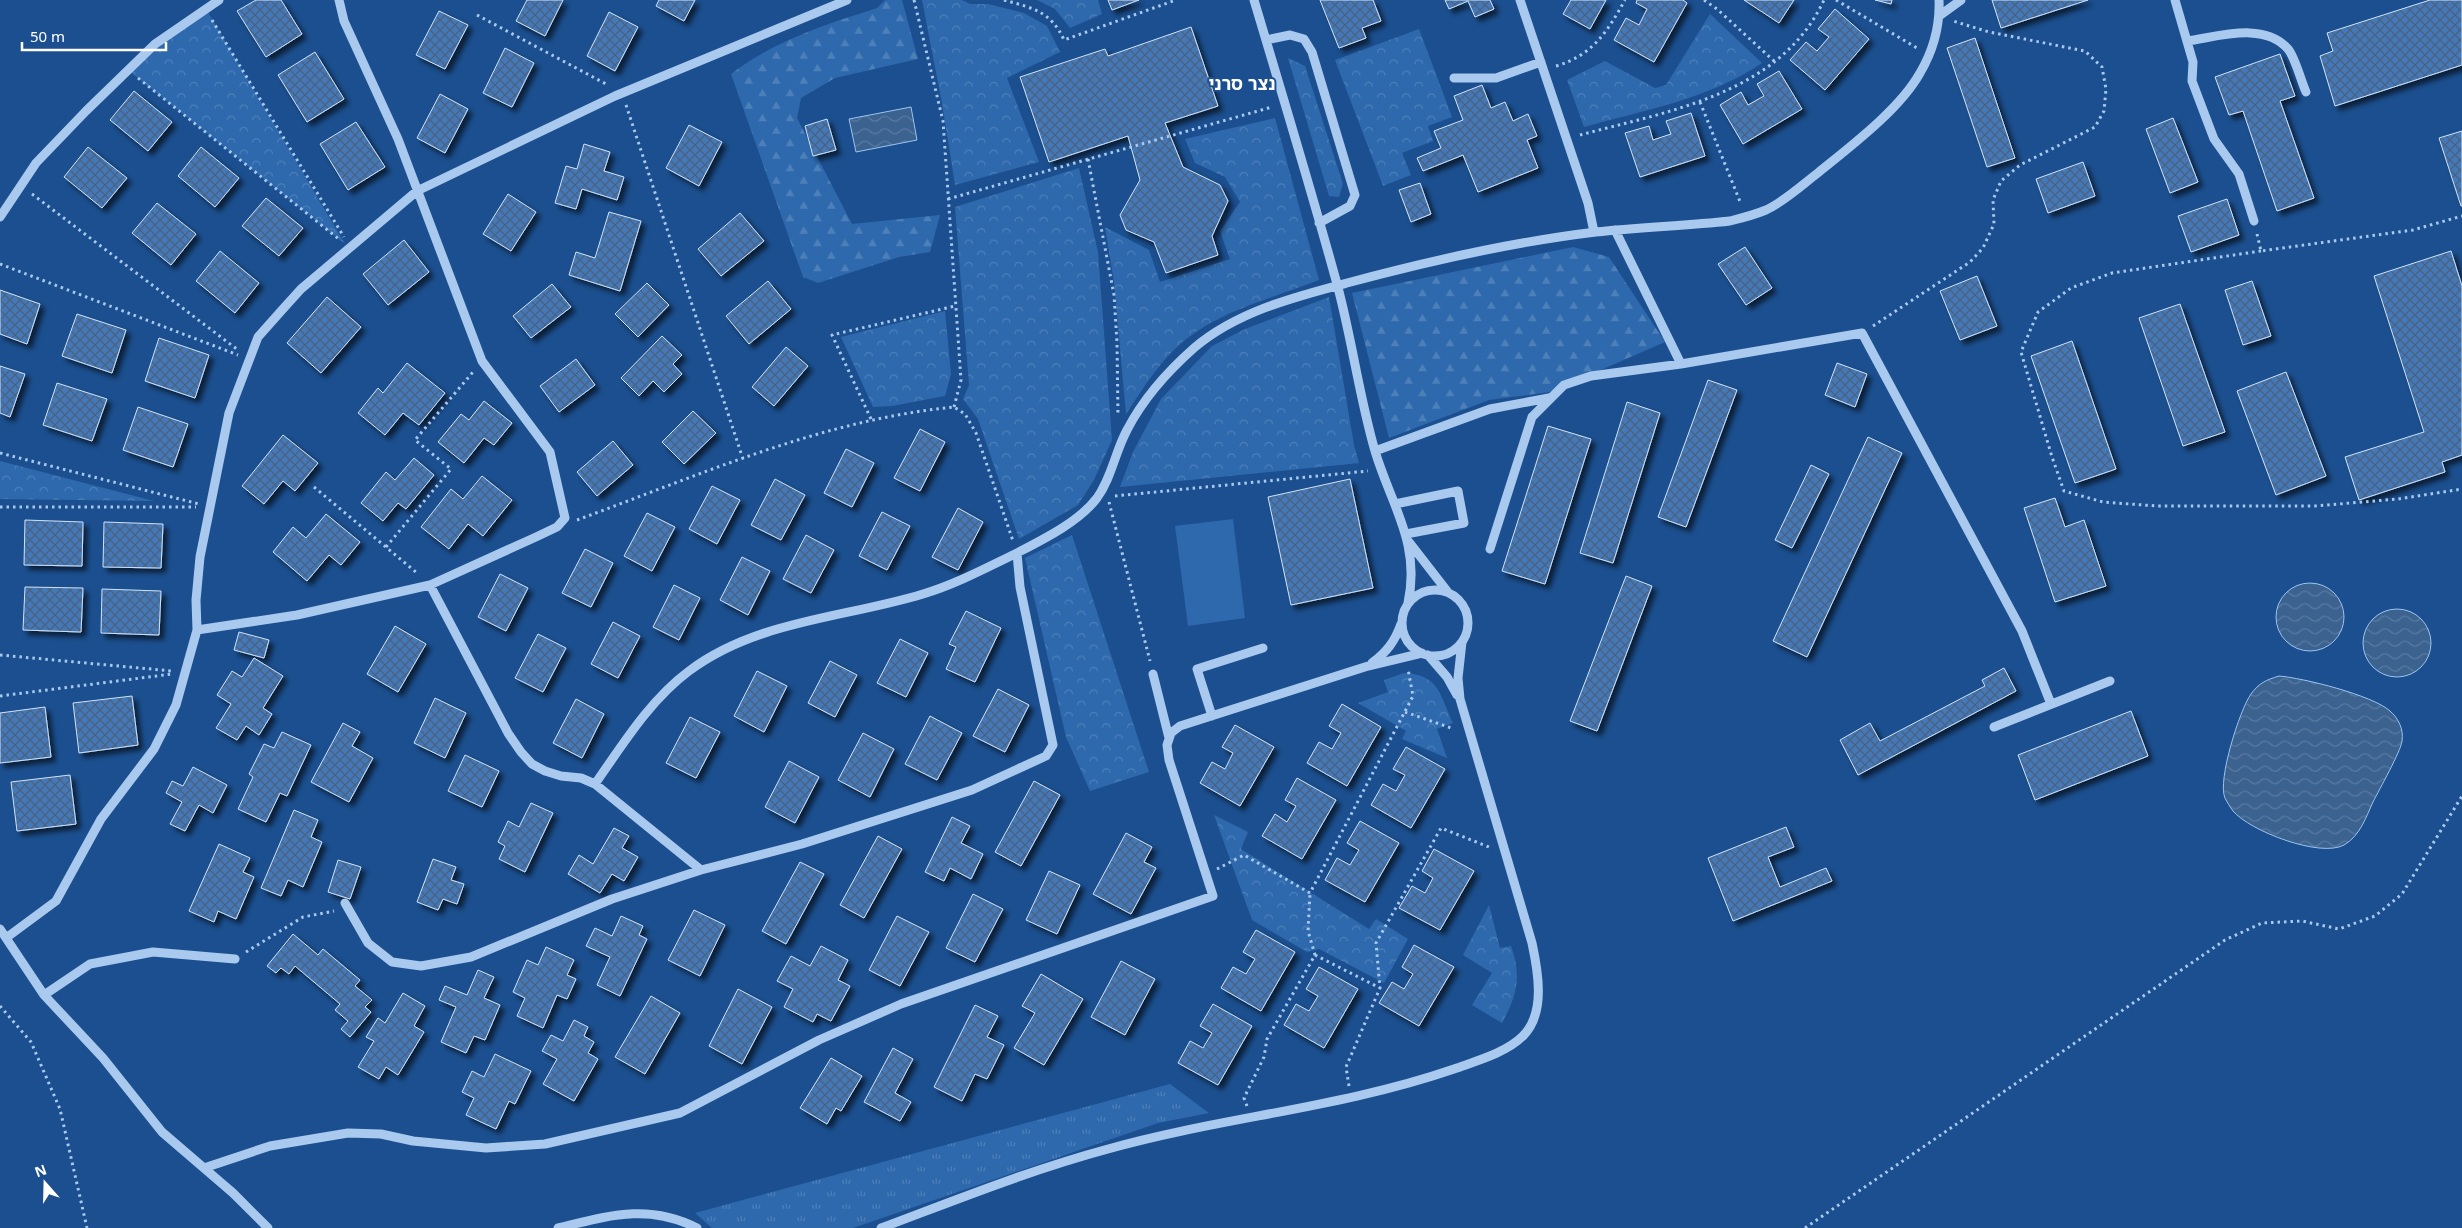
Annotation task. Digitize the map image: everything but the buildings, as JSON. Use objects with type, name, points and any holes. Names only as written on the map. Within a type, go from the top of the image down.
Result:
[{"type":"street","points":[[0,217],[36,163],[86,111],[156,44],[219,0]]},
{"type":"street","points":[[197,630],[297,615],[430,585],[557,527],[565,518],[550,452],[482,361],[398,139],[344,21],[339,0]]},
{"type":"street","points":[[6,938],[56,901],[101,819],[154,749],[176,705],[197,630],[200,557],[229,413],[248,358],[258,337],[301,289],[417,191],[622,93],[847,0]]},
{"type":"street","points":[[1254,0],[1337,285],[1375,451],[1407,537],[1412,565],[1412,583],[1408,603],[1403,613],[1402,624],[1404,634],[1409,644],[1425,654],[1447,677],[1460,699]]},
{"type":"street","points":[[1520,0],[1588,203],[1594,232]]},
{"type":"street","points":[[595,784],[642,719],[668,689],[690,670],[714,655],[745,639],[818,617],[925,594],[1017,552],[1078,518],[1097,498],[1111,472],[1125,433],[1142,404],[1169,372],[1196,346],[1227,324],[1291,298],[1429,261],[1594,232],[1703,224],[1746,218],[1768,209],[1794,192],[1856,142],[1904,94],[1919,75],[1929,56],[1939,16],[1939,0]]},
{"type":"street","points":[[1939,16],[1961,0]]},
{"type":"street","points":[[2175,0],[2193,62],[2192,80],[2214,140],[2239,174],[2254,221]]},
{"type":"street","points":[[2187,40],[2254,32],[2274,39],[2288,49],[2306,92]]},
{"type":"street","points":[[1266,40],[1290,35],[1304,39],[1312,52],[1355,194],[1350,206],[1319,223]]},
{"type":"street","points":[[1454,78],[1496,78],[1543,66]]},
{"type":"street","points":[[1615,230],[1681,364]]},
{"type":"street","points":[[1490,549],[1532,417],[1564,385],[1591,376],[1681,364],[1862,333],[2022,631],[2051,704]]},
{"type":"street","points":[[1375,451],[1490,409],[1549,398]]},
{"type":"street","points":[[1394,504],[1458,491],[1464,523],[1407,537]]},
{"type":"street","points":[[882,1228],[1018,1176],[1108,1149],[1351,1098],[1430,1077],[1480,1060],[1523,1036],[1534,1020],[1538,998],[1537,968],[1506,853],[1460,699],[1458,678],[1462,642],[1468,627],[1468,616],[1460,602],[1448,592],[1407,537]]},
{"type":"street","points":[[347,906],[368,943],[392,962],[421,966],[471,957],[612,899],[700,870],[802,844],[972,790],[1046,756],[1053,745],[1020,587],[1017,552]]},
{"type":"street","points":[[430,585],[508,733],[532,764],[545,771],[561,776],[581,778],[595,784],[700,870]]},
{"type":"street","points":[[1408,603],[1426,590],[1437,589],[1448,592]]},
{"type":"street","points":[[1368,666],[1384,654],[1397,636],[1402,624]]},
{"type":"street","points":[[204,1168],[270,1146],[348,1134],[381,1134],[413,1141],[486,1148],[545,1144],[680,1113],[819,1040],[901,1004],[1213,896],[1172,775],[1167,745],[1171,733],[1180,726],[1368,666],[1406,656],[1425,654],[1439,656],[1449,653],[1462,642]]},
{"type":"street","points":[[1212,716],[1196,669],[1263,648]]},
{"type":"street","points":[[1153,674],[1169,738]]},
{"type":"street","points":[[1994,727],[2110,681]]},
{"type":"street","points":[[0,929],[44,994],[130,1091],[162,1132],[204,1168],[268,1228]]},
{"type":"street","points":[[44,994],[90,964],[153,952],[235,959]]},
{"type":"street","points":[[558,1228],[627,1214],[654,1213],[696,1228]]},
{"type":"path","points":[[914,0],[943,121],[961,380],[954,407]]},
{"type":"path","points":[[1004,0],[1031,7],[1048,16],[1059,28],[1064,40],[1176,0]]},
{"type":"path","points":[[1543,66],[1571,62],[1590,49],[1606,34],[1625,0]]},
{"type":"path","points":[[1704,0],[1717,9],[1774,61]]},
{"type":"path","points":[[1567,138],[1700,102],[1757,75],[1774,61],[1808,26],[1824,0]]},
{"type":"path","points":[[1836,0],[1929,56]]},
{"type":"path","points":[[206,9],[350,248]]},
{"type":"path","points":[[477,14],[622,93],[743,459]]},
{"type":"path","points":[[1862,333],[1970,262],[1984,248],[1994,224],[1993,200],[2001,181],[2020,165],[2095,127],[2104,111],[2106,88],[2102,67],[2085,51],[1989,32],[1939,16]]},
{"type":"path","points":[[128,70],[350,248]]},
{"type":"path","points":[[1700,102],[1746,218]]},
{"type":"path","points":[[948,199],[1284,104]]},
{"type":"path","points":[[1088,159],[1114,295],[1118,421]]},
{"type":"path","points":[[21,186],[248,358]]},
{"type":"path","points":[[2462,216],[2413,230],[2112,273],[2071,288],[2038,312],[2021,352],[2064,492],[2103,502],[2157,506],[2305,506],[2398,499],[2462,489]]},
{"type":"path","points":[[2254,221],[2261,251]]},
{"type":"path","points":[[0,264],[248,358]]},
{"type":"path","points":[[871,419],[832,335],[955,306]]},
{"type":"path","points":[[386,547],[451,469],[415,440],[482,361]]},
{"type":"path","points":[[557,527],[804,437],[871,419],[954,407],[965,414],[976,433],[1017,552]]},
{"type":"path","points":[[0,453],[209,507]]},
{"type":"path","points":[[1153,674],[1108,496],[1382,470]]},
{"type":"path","points":[[314,487],[430,585]]},
{"type":"path","points":[[0,507],[209,507]]},
{"type":"path","points":[[0,655],[139,666],[185,672]]},
{"type":"path","points":[[1251,1118],[1244,1098],[1264,1057],[1267,1039],[1314,955],[1308,930],[1310,893],[1413,696],[1406,656]]},
{"type":"path","points":[[0,696],[185,672]]},
{"type":"path","points":[[1405,712],[1471,735]]},
{"type":"path","points":[[1805,1228],[2225,940],[2262,923],[2302,921],[2339,929],[2375,916],[2402,894],[2462,796]]},
{"type":"path","points":[[1351,1098],[1346,1067],[1380,988],[1376,943],[1441,828],[1506,853]]},
{"type":"path","points":[[1206,875],[1244,855],[1310,893]]},
{"type":"path","points":[[235,959],[283,927],[303,917],[347,906]]},
{"type":"path","points":[[1314,955],[1380,988]]},
{"type":"path","points":[[0,1006],[31,1042],[60,1110],[87,1228]]},
{"type":"green space","points":[[885,0],[902,0],[918,59],[835,78],[801,98],[797,118],[852,224],[940,215],[930,252],[899,257],[818,283],[803,277],[731,74],[748,62],[783,43],[819,27],[877,8]]},
{"type":"green space","points":[[922,0],[962,0],[970,4],[988,4],[1024,13],[1047,26],[1060,52],[1007,78],[1039,162],[955,185],[942,103]]},
{"type":"green space","points":[[1037,0],[1098,0],[1102,14],[1070,28],[1055,9]]},
{"type":"green space","points":[[206,9],[345,244],[128,70]]},
{"type":"green space","points":[[1710,14],[1762,63],[1720,86],[1698,95],[1584,127],[1567,80],[1605,61],[1655,88],[1666,85]]},
{"type":"green space","points":[[1419,29],[1452,117],[1428,126],[1433,141],[1402,153],[1411,175],[1383,186],[1335,60]]},
{"type":"green space","points":[[1288,58],[1305,66],[1343,184],[1339,197],[1329,196]]},
{"type":"green space","points":[[1275,118],[1319,280],[1252,304],[1203,327],[1179,345],[1162,363],[1126,414],[1114,282],[1105,227],[1149,250],[1160,282],[1230,259],[1220,231],[1240,202],[1225,177],[1195,163],[1185,139]]},
{"type":"green space","points":[[1079,168],[1098,252],[1112,440],[1094,480],[1078,505],[1019,539],[978,419],[963,399],[969,385],[955,207]]},
{"type":"green space","points":[[1573,247],[1609,257],[1665,342],[1550,392],[1489,400],[1389,438],[1352,293]]},
{"type":"green space","points":[[1329,297],[1354,445],[1359,463],[1120,487],[1133,452],[1161,399],[1212,346],[1245,329]]},
{"type":"green space","points":[[945,311],[951,374],[945,396],[892,406],[873,407],[841,337]]},
{"type":"green space","points":[[0,461],[154,501],[0,499]]},
{"type":"green space","points":[[1233,519],[1245,618],[1188,626],[1175,526]]},
{"type":"green space","points":[[1072,535],[1149,772],[1090,791],[1066,737],[1025,558]]},
{"type":"green space","points":[[1404,673],[1416,675],[1432,682],[1441,695],[1453,723],[1437,729],[1447,758],[1402,739],[1406,731],[1358,703],[1388,692],[1384,680]]},
{"type":"green space","points":[[1214,815],[1248,832],[1241,849],[1369,929],[1376,919],[1408,939],[1384,983],[1319,949],[1307,952],[1252,920]]},
{"type":"green space","points":[[1489,905],[1500,948],[1511,946],[1517,976],[1514,995],[1502,1023],[1472,1005],[1492,973],[1463,955]]},
{"type":"green space","points":[[1170,1084],[1209,1113],[1158,1123],[853,1228],[712,1228],[695,1213]]},
{"type":"water","points":[[911,107],[917,140],[856,152],[849,119]]},
{"type":"water","points":[[2303,583],[2317,583],[2329,588],[2339,598],[2344,610],[2344,624],[2339,636],[2329,646],[2317,651],[2303,651],[2291,646],[2281,636],[2276,624],[2276,610],[2281,598],[2291,588]]},
{"type":"water","points":[[2390,609],[2404,609],[2416,614],[2426,624],[2431,636],[2431,650],[2426,662],[2416,672],[2404,677],[2390,677],[2378,672],[2368,662],[2363,650],[2363,636],[2368,624],[2378,614]]},
{"type":"water","points":[[2279,676],[2304,680],[2353,693],[2381,705],[2396,717],[2400,724],[2402,741],[2398,753],[2362,826],[2354,837],[2344,845],[2333,848],[2319,848],[2269,834],[2242,819],[2233,811],[2225,798],[2223,789],[2227,762],[2246,702],[2260,685]]},
{"type":"district","name":"נצר סרני","points":[[1242,83]]}]
